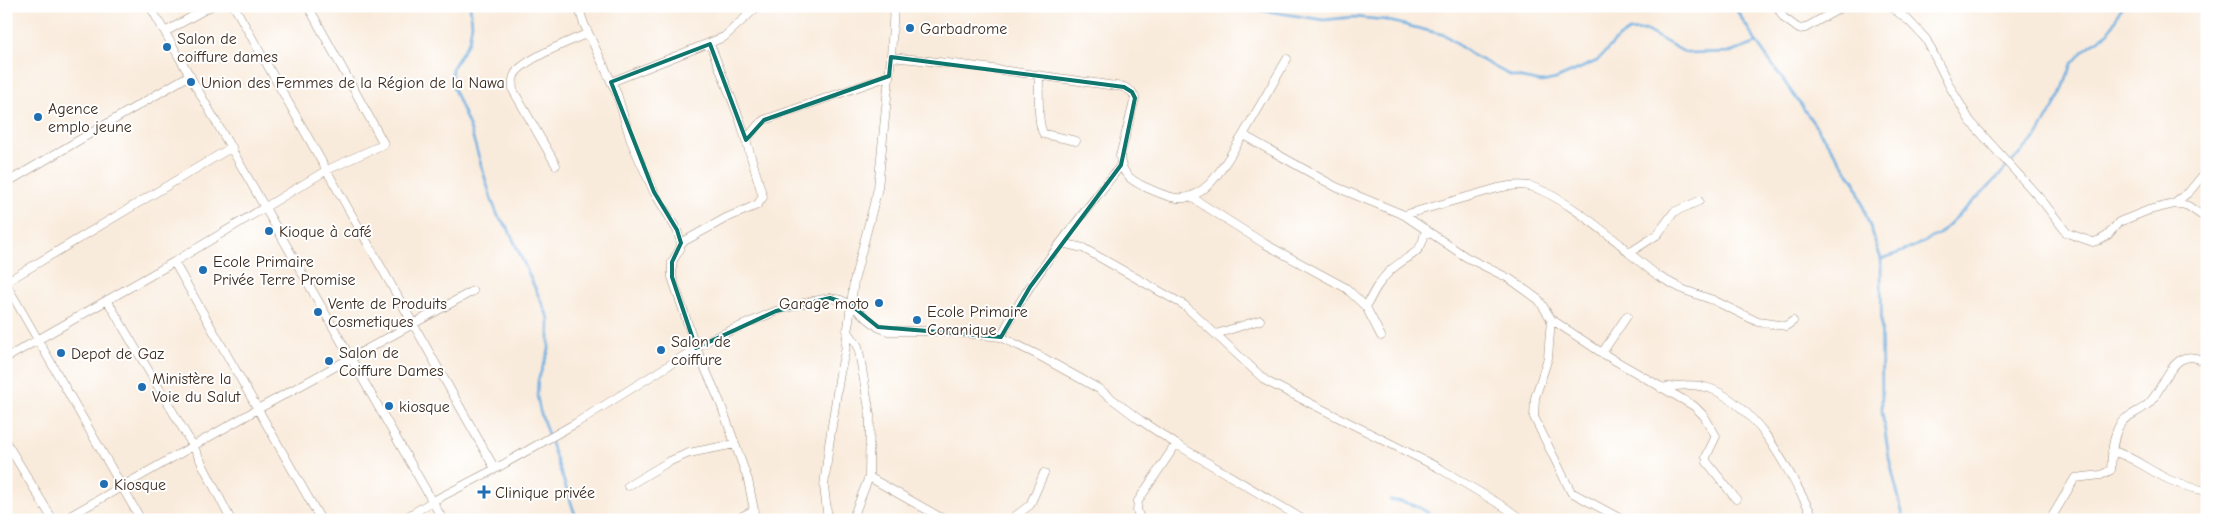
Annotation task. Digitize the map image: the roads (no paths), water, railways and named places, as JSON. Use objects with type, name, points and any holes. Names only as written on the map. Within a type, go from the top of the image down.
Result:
[{"type":"street","points":[[150,6],[352,357],[443,520]]},
{"type":"street","points":[[165,32],[211,6]]},
{"type":"street","points":[[234,6],[495,469]]},
{"type":"street","points":[[6,358],[174,262],[327,170],[384,144],[308,6]]},
{"type":"street","points":[[578,6],[588,33],[611,82],[631,141],[650,185],[677,230],[681,243],[671,269],[696,348],[720,402],[748,480],[754,510],[753,520]]},
{"type":"street","points":[[611,82],[710,44],[732,31],[758,6]]},
{"type":"street","points":[[828,520],[824,486],[854,281],[878,188],[892,57],[894,6]]},
{"type":"street","points":[[1777,6],[1784,18],[1799,29],[1805,28],[1844,6]]},
{"type":"street","points":[[1890,6],[1909,21],[1926,39],[1949,85],[1970,120],[2044,203],[2067,234],[2093,242],[2107,236],[2119,222],[2149,210],[2174,204],[2188,206],[2207,219]]},
{"type":"street","points":[[556,165],[513,90],[512,80],[516,72],[528,63],[588,33]]},
{"type":"street","points":[[681,243],[726,218],[761,202],[763,197],[746,140],[710,44]]},
{"type":"street","points":[[892,57],[962,64],[1124,88],[1132,92],[1135,98],[1120,156],[1124,173],[1132,181],[1167,197],[1179,199],[1191,197],[1208,187],[1243,135],[1287,59]]},
{"type":"street","points":[[6,183],[190,75]]},
{"type":"street","points":[[746,140],[764,120],[889,76]]},
{"type":"street","points":[[1038,76],[1039,125],[1041,132],[1076,140]]},
{"type":"street","points":[[1243,135],[1336,186],[1404,215],[1466,257],[1522,287],[1538,300],[1551,319],[1602,353],[1694,406],[1704,416],[1716,436],[1706,457],[1706,462],[1736,499]]},
{"type":"street","points":[[141,520],[6,283],[232,147]]},
{"type":"street","points":[[1001,338],[1014,311],[1121,165]]},
{"type":"street","points":[[2174,204],[2189,192],[2207,170]]},
{"type":"street","points":[[1404,215],[1498,188],[1512,185],[1530,187],[1559,200],[1620,244],[1667,282],[1713,300],[1758,322],[1786,326],[1793,321]]},
{"type":"street","points":[[1191,197],[1264,244],[1346,288],[1366,307],[1381,336]]},
{"type":"street","points":[[1629,252],[1657,235],[1674,212],[1700,201]]},
{"type":"street","points":[[1366,307],[1379,283],[1390,271],[1422,247],[1425,229]]},
{"type":"street","points":[[1062,243],[1083,248],[1157,288],[1184,305],[1266,382],[1439,468],[1506,508],[1522,520]]},
{"type":"street","points":[[174,262],[321,520]]},
{"type":"street","points":[[63,520],[258,409],[473,291]]},
{"type":"street","points":[[402,520],[598,409],[696,348],[754,319],[808,302],[830,298],[841,300],[851,305],[878,327],[888,331],[944,331],[1001,338],[1038,355],[1099,389],[1176,444],[1304,520]]},
{"type":"street","points":[[107,300],[193,446],[231,520]]},
{"type":"street","points":[[1602,353],[1628,316]]},
{"type":"street","points":[[1551,319],[1548,358],[1536,398],[1534,416],[1571,492],[1623,520]]},
{"type":"street","points":[[1216,334],[1260,320]]},
{"type":"street","points":[[847,330],[858,346],[870,415],[869,477],[852,520]]},
{"type":"street","points":[[2050,520],[2075,478],[2101,475],[2110,470],[2112,451],[2118,428],[2126,418],[2149,403],[2172,368],[2189,357],[2196,356],[2207,363]]},
{"type":"street","points":[[1661,388],[1677,385],[1698,386],[1714,390],[1734,402],[1773,443],[1815,520]]},
{"type":"street","points":[[6,442],[53,520]]},
{"type":"street","points":[[628,486],[668,462],[689,453],[735,444]]},
{"type":"street","points":[[1141,520],[1137,511],[1138,501],[1176,444]]},
{"type":"street","points":[[2112,451],[2122,454],[2160,476],[2192,488],[2207,490]]},
{"type":"street","points":[[1010,520],[1030,505],[1044,473]]},
{"type":"street","points":[[869,477],[945,520]]},
{"type":"street","points":[[735,520],[754,510]]},
{"type":"waterway","points":[[470,6],[472,24],[469,41],[452,69],[452,85],[470,128],[498,216],[508,228],[549,319],[549,350],[538,380],[537,396],[540,411],[577,520]]},
{"type":"waterway","points":[[1233,6],[1324,20],[1353,17],[1385,20],[1445,35],[1469,53],[1511,76],[1542,82],[1556,79],[1597,61],[1617,39],[1629,31],[1645,30],[1686,53],[1732,52],[1757,43]]},
{"type":"waterway","points":[[1734,6],[1757,43],[1855,182],[1881,259],[1882,411],[1889,458],[1904,520]]},
{"type":"waterway","points":[[1881,259],[1907,250],[1939,234],[2037,136],[2061,94],[2072,64],[2083,51],[2109,32],[2122,6]]},
{"type":"waterway","points":[[1390,500],[1415,506],[1437,520]]},
{"type":"place","name":"Garbadrome","points":[[910,28]]},
{"type":"place","name":"Salon de coiffure dames","points":[[167,47]]},
{"type":"place","name":"Union des Femmes de la Région de la Nawa","points":[[191,82]]},
{"type":"place","name":"Agence emplo jeune","points":[[38,117]]},
{"type":"place","name":"Kioque à café","points":[[269,231]]},
{"type":"place","name":"Ecole Primaire Privée Terre Promise","points":[[203,270]]},
{"type":"place","name":"Garage moto","points":[[879,303]]},
{"type":"place","name":"Vente de Produits Cosmetiques","points":[[318,312]]},
{"type":"place","name":"Ecole Primaire Coranique","points":[[917,320]]},
{"type":"place","name":"Salon de coiffure","points":[[661,350]]},
{"type":"place","name":"Depot de Gaz","points":[[61,353]]},
{"type":"place","name":"Salon de Coiffure Dames","points":[[329,361]]},
{"type":"place","name":"Ministère la Voie du Salut","points":[[142,387]]},
{"type":"place","name":"kiosque","points":[[389,406]]},
{"type":"place","name":"Kiosque","points":[[104,484]]},
{"type":"place","name":"Clinique privée","points":[[484,492]]}]
